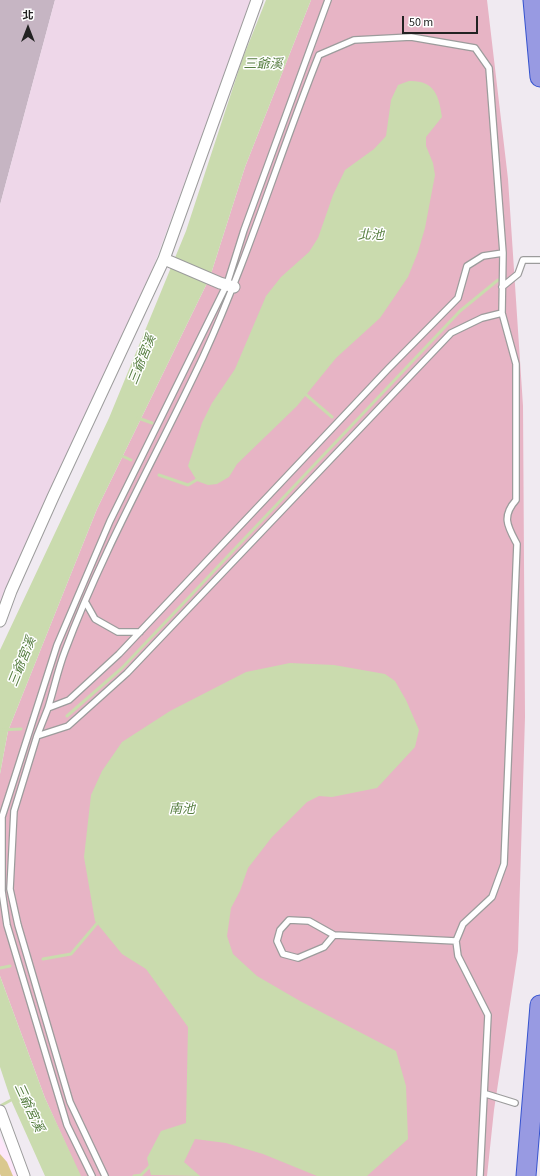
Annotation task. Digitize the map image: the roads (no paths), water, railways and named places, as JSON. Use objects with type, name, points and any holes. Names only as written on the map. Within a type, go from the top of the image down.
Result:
[{"type":"highway","points":[[532,0],[540,77]]},
{"type":"highway","points":[[526,1176],[540,1005]]},
{"type":"street","points":[[0,621],[11,591],[46,511],[167,260],[257,0]]},
{"type":"street","points":[[167,260],[227,284]]},
{"type":"street","points":[[0,1111],[24,1176]]},
{"type":"lane","points":[[105,1176],[70,1102],[18,925],[10,889],[14,811],[65,651],[112,542],[202,358],[244,230],[328,0]]},
{"type":"lane","points":[[92,1176],[67,1125],[7,925],[2,891],[2,817],[57,645],[110,521],[227,284],[319,55],[354,40],[411,38],[475,48],[489,68],[503,253],[502,313],[516,364],[516,500],[508,509],[507,525],[516,544],[504,864],[492,897],[463,924],[456,941],[458,956],[488,1015],[486,1094],[480,1176]]},
{"type":"lane","points":[[48,708],[69,700],[140,632],[388,369],[458,298],[467,266],[482,256],[503,253]]},
{"type":"lane","points":[[502,287],[518,274],[523,260],[540,260]]},
{"type":"lane","points":[[37,736],[68,726],[127,673],[451,333],[482,318],[502,313]]},
{"type":"lane","points":[[86,603],[95,619],[118,632],[140,632]]},
{"type":"lane","points":[[334,935],[324,947],[298,958],[283,954],[277,941],[280,930],[289,920],[309,921],[334,935],[456,941]]},
{"type":"lane","points":[[486,1094],[515,1103]]},
{"type":"water","name":"三爺溪","points":[[266,0],[311,0],[245,167],[210,277],[97,509],[8,731],[0,774],[0,650],[109,418],[186,231],[242,60]]},
{"type":"water","name":"北池","points":[[409,81],[424,83],[434,90],[439,102],[442,117],[426,137],[426,146],[433,163],[435,175],[425,228],[418,252],[408,277],[380,318],[336,358],[297,406],[237,464],[229,477],[217,484],[208,485],[197,481],[188,466],[202,423],[212,403],[235,369],[266,296],[281,277],[309,252],[318,238],[333,195],[345,170],[374,149],[386,136],[391,100],[398,85]]},
{"type":"water","name":"南池","points":[[290,663],[334,665],[385,674],[395,681],[406,700],[419,730],[415,747],[377,788],[332,797],[319,796],[307,802],[272,837],[248,868],[240,891],[231,908],[227,936],[233,954],[257,976],[300,1001],[396,1051],[406,1086],[408,1139],[367,1176],[317,1176],[263,1154],[226,1143],[195,1139],[184,1162],[200,1176],[151,1175],[147,1158],[161,1131],[186,1123],[188,1027],[146,969],[122,954],[95,921],[84,857],[91,795],[102,771],[122,742],[170,711],[246,672]]},
{"type":"water","name":"三爺宮溪","points":[[0,976],[45,1098],[81,1176],[45,1176],[11,1100],[0,1067]]},
{"type":"waterway","points":[[67,716],[122,668],[460,311],[498,280]]},
{"type":"waterway","points":[[304,393],[332,417]]},
{"type":"waterway","points":[[138,418],[152,423]]},
{"type":"waterway","points":[[120,455],[131,460]]},
{"type":"waterway","points":[[159,475],[188,485],[198,479]]},
{"type":"waterway","points":[[0,730],[21,729]]},
{"type":"waterway","points":[[43,959],[71,954],[99,921]]},
{"type":"waterway","points":[[0,968],[10,966]]},
{"type":"waterway","name":"三爺宮溪","points":[[2,1105],[13,1099]]},
{"type":"waterway","points":[[134,1176],[141,1175],[151,1165]]}]
